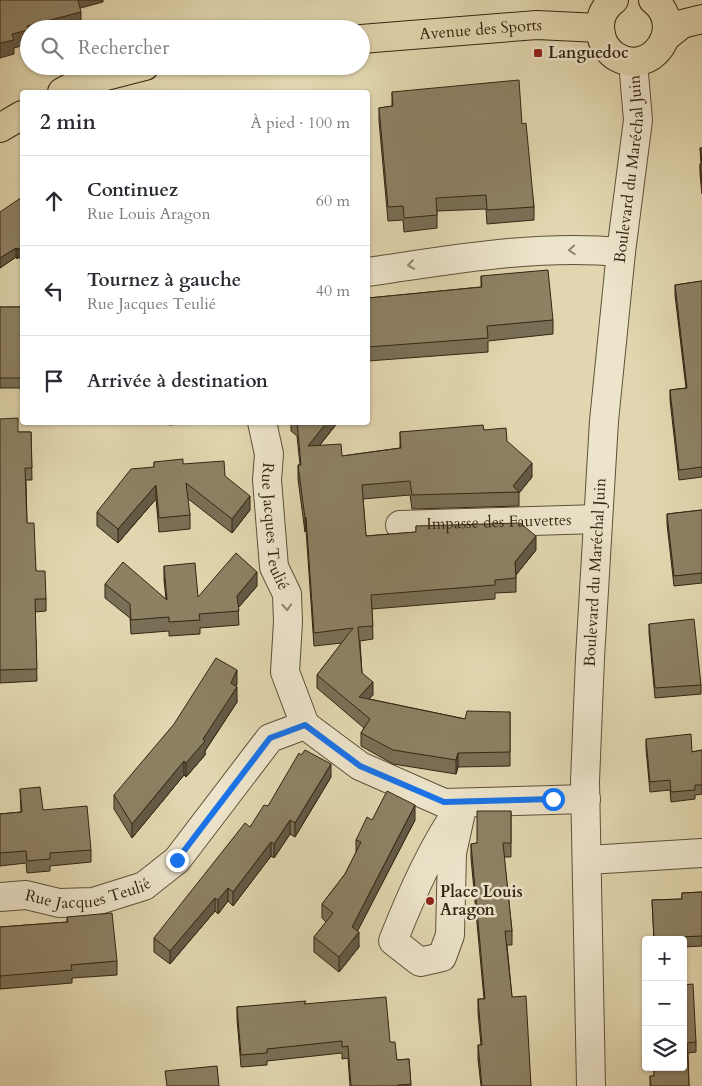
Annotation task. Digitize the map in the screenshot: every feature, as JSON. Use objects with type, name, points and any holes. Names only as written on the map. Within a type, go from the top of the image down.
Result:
[{"type":"main road","points":[[614,0],[602,15],[599,28],[602,41],[610,52],[620,59],[633,62],[645,60],[655,54],[667,36],[668,25],[665,14],[654,0]]},
{"type":"main road","points":[[667,36],[682,24],[702,19]]},
{"type":"main road","name":"Avenue des Sports","points":[[370,38],[537,25],[599,28]]},
{"type":"main road","points":[[66,90],[78,83],[109,75]]},
{"type":"main road","points":[[0,128],[20,116]]},
{"type":"street","name":"Boulevard du Maréchal Juin","points":[[591,1086],[586,799],[590,658],[604,421],[621,252],[638,120],[633,62]]},
{"type":"street","points":[[370,272],[463,258],[587,249],[621,252]]},
{"type":"street","name":"Rue Jacques Teulié","points":[[0,897],[26,895],[58,903],[93,902],[144,886],[177,860],[270,738],[305,725],[285,672],[288,622],[287,594],[274,567],[267,480],[268,454],[263,425]]},
{"type":"street","name":"Impasse des Fauvettes","points":[[400,526],[598,519]]},
{"type":"street","points":[[305,725],[360,766],[444,802],[586,799]]},
{"type":"street","points":[[463,803],[452,853],[450,936],[442,957],[420,962],[393,941],[446,826],[463,803]]},
{"type":"street","points":[[588,860],[702,854]]},
{"type":"building","points":[[0,0],[78,0],[81,12],[50,20],[20,20],[20,32],[12,34],[14,40],[0,43]]},
{"type":"building","points":[[519,80],[522,124],[526,123],[534,207],[487,210],[486,195],[436,198],[437,215],[404,218],[403,206],[388,207],[379,108],[393,106],[392,92]]},
{"type":"building","points":[[700,164],[702,164],[702,185]]},
{"type":"building","points":[[20,198],[20,250],[16,248],[0,258],[0,212]]},
{"type":"building","points":[[548,270],[553,320],[487,326],[488,338],[370,347],[370,298],[482,287],[481,276]]},
{"type":"building","points":[[702,281],[702,467],[679,470],[670,390],[687,388],[675,285]]},
{"type":"building","points":[[0,307],[20,307],[20,378],[0,378]]},
{"type":"building","points":[[18,418],[18,432],[31,432],[32,468],[25,468],[27,523],[34,523],[36,571],[45,571],[46,599],[35,599],[37,669],[0,670],[0,419]]},
{"type":"building","points":[[297,425],[325,425],[308,446],[341,444],[342,456],[401,448],[400,432],[483,425],[484,430],[506,428],[507,441],[532,463],[513,486],[519,492],[412,495],[410,481],[362,485],[366,536],[416,532],[416,526],[520,523],[536,536],[515,562],[516,578],[495,580],[495,585],[371,595],[373,626],[358,627],[362,673],[373,682],[359,697],[465,719],[467,711],[510,712],[510,752],[458,753],[456,760],[393,750],[361,733],[370,719],[317,675],[353,628],[314,633],[306,517],[298,465],[301,465]]},
{"type":"building","points":[[183,459],[183,464],[224,461],[225,476],[250,496],[232,519],[186,483],[190,515],[159,518],[156,485],[118,529],[97,512],[131,469],[154,467],[154,462]]},
{"type":"building","points":[[702,510],[702,573],[674,576],[667,514]]},
{"type":"building","points":[[236,553],[257,572],[237,596],[239,611],[199,614],[200,620],[169,622],[169,617],[131,620],[130,604],[105,584],[123,562],[167,600],[164,566],[195,563],[198,597]]},
{"type":"building","points":[[694,619],[701,685],[655,688],[649,624]]},
{"type":"building","points":[[216,658],[237,670],[231,683],[237,687],[203,739],[205,741],[186,763],[184,761],[132,824],[114,795],[174,724]]},
{"type":"building","points":[[691,734],[692,752],[702,750],[702,785],[695,785],[695,790],[671,792],[670,780],[650,782],[646,739]]},
{"type":"building","points":[[305,750],[331,764],[295,823],[290,820],[274,844],[271,842],[233,892],[228,888],[218,900],[215,898],[170,951],[154,938],[245,823],[250,827],[264,805],[268,806],[299,753],[301,755]]},
{"type":"building","points":[[40,787],[43,810],[87,806],[91,850],[50,853],[50,859],[27,861],[26,851],[0,853],[0,814],[22,812],[20,789]]},
{"type":"building","points":[[387,791],[415,805],[352,927],[359,932],[339,957],[314,937],[333,913],[322,904],[345,874],[361,842],[356,840],[367,817],[372,820]]},
{"type":"building","points":[[477,811],[511,811],[511,843],[503,843],[512,931],[505,931],[512,997],[526,996],[531,1086],[482,1086],[478,1045],[482,1045],[478,999],[485,999],[471,844],[477,843]]},
{"type":"building","points":[[702,892],[702,936],[654,936],[652,900],[682,899],[682,893]]},
{"type":"building","points":[[112,913],[117,961],[71,965],[72,970],[0,976],[0,927],[68,922],[67,917]]},
{"type":"building","points":[[693,984],[696,1042],[687,1043],[687,1026],[687,985]]},
{"type":"building","points":[[386,997],[390,1042],[395,1042],[397,1060],[409,1059],[411,1084],[398,1086],[351,1086],[348,1046],[342,1047],[342,1041],[267,1049],[267,1053],[241,1055],[237,1007]]},
{"type":"building","points":[[687,1043],[689,1086],[651,1086],[650,1076],[654,1076],[654,1071],[687,1071]]},
{"type":"building","points":[[217,1066],[219,1086],[167,1086],[165,1071]]},
{"type":"place","name":"Languedoc","points":[[538,53]]},
{"type":"place","name":"Place Louis Aragon","points":[[430,901]]},
{"type":"route","points":[[177,860],[270,738],[305,725],[360,766],[398,784],[444,802],[480,803],[553,799]]}]
